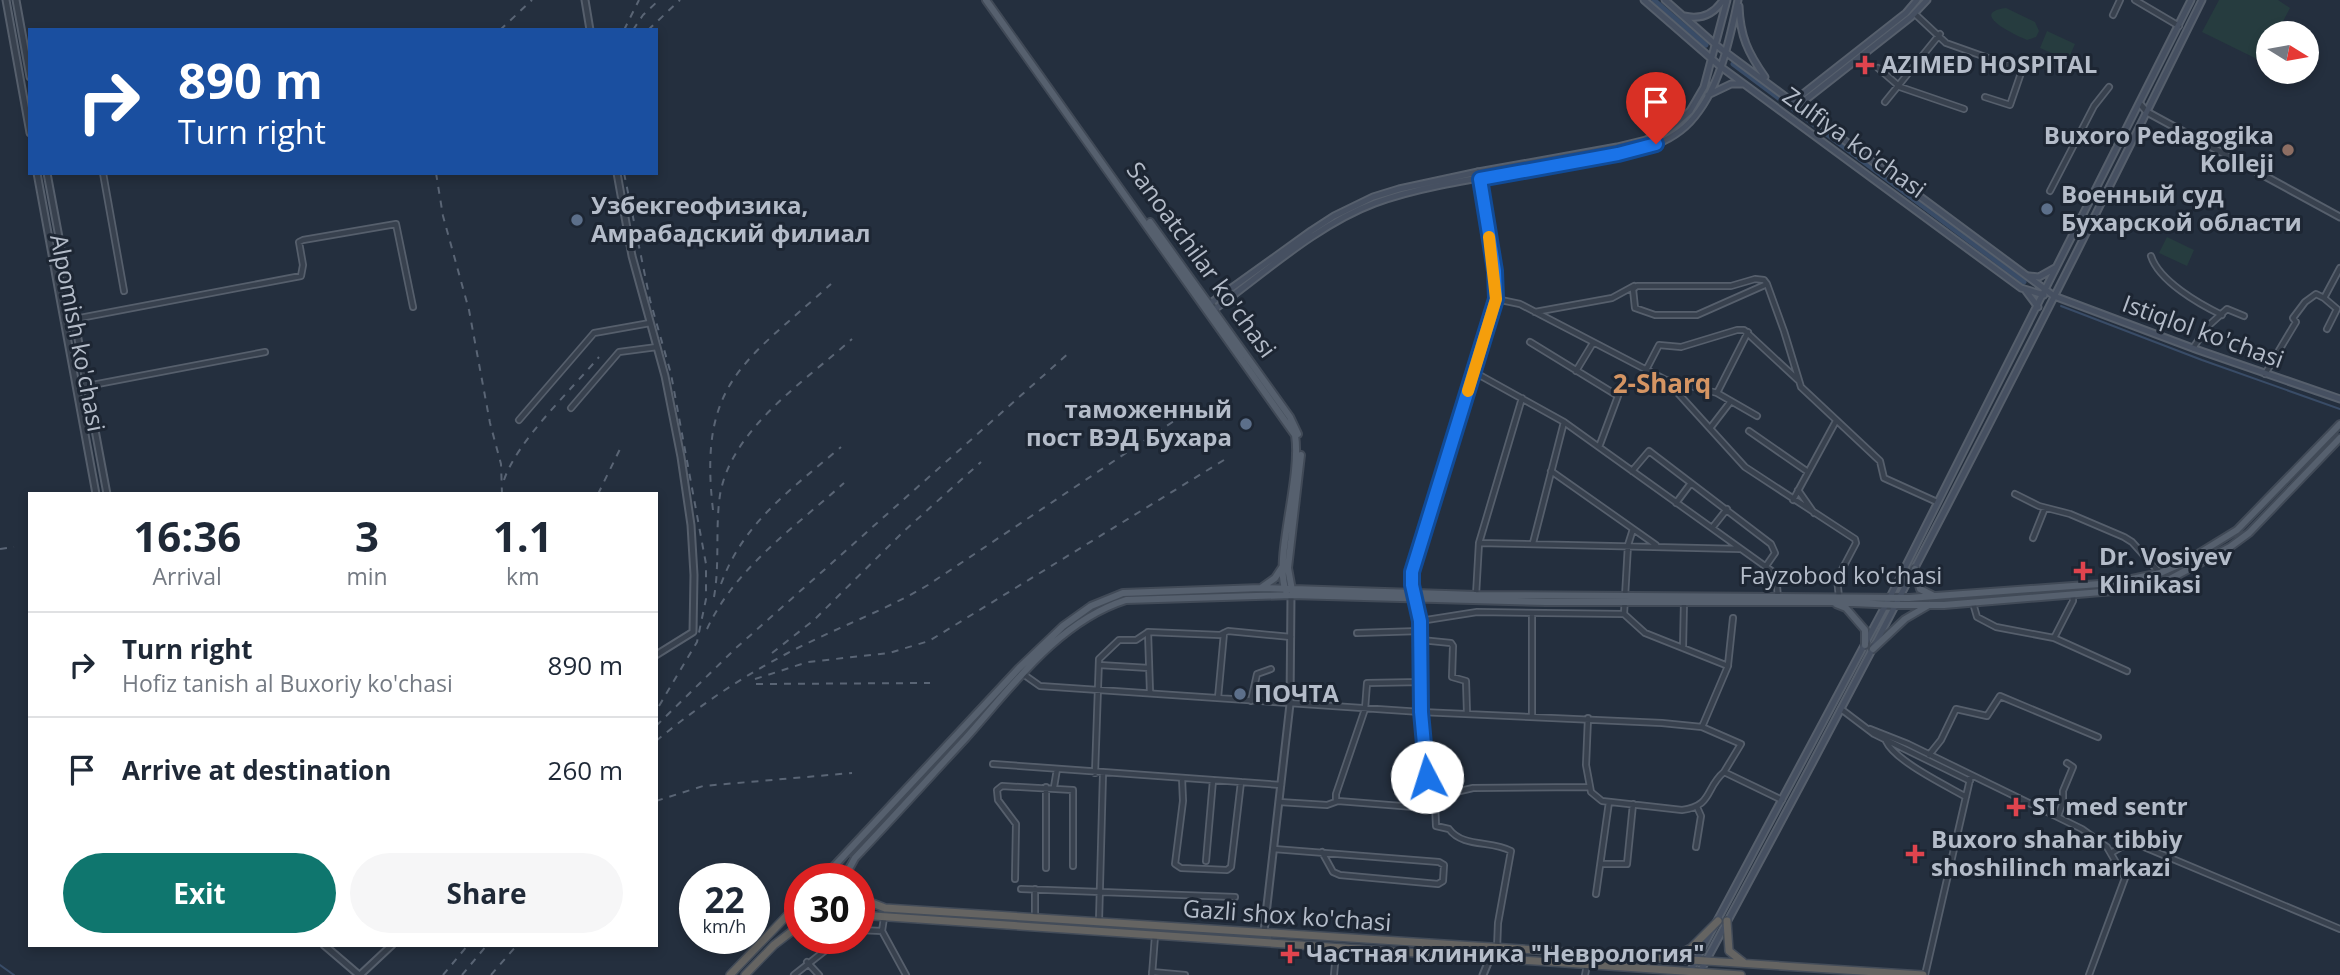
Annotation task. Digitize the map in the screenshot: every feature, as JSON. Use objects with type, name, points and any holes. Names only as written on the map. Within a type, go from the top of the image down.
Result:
[{"type":"highway","name":"Gazli shox ko'chasi","points":[[875,904],[885,908],[1924,975]]},
{"type":"highway","name":"Gazli shox ko'chasi","points":[[875,917],[1741,975]]},
{"type":"highway","points":[[730,975],[784,919]]},
{"type":"highway","points":[[1727,921],[1729,951],[1747,964]]},
{"type":"highway","points":[[1666,960],[1691,948],[1718,922]]},
{"type":"highway","points":[[744,975],[784,937]]},
{"type":"highway","points":[[754,975],[756,963]]},
{"type":"highway","points":[[1651,969],[1662,975]]},
{"type":"main road","name":"Sanoatchilar ko'chasi","points":[[988,0],[1209,309],[1295,435],[1296,466],[1284,576],[1289,591]]},
{"type":"main road","name":"Zulfiya ko'chasi","points":[[1644,0],[1721,67],[2026,291],[2045,293]]},
{"type":"main road","points":[[1209,309],[1334,216],[1373,197],[1479,172],[1617,147],[1659,135],[1679,123],[1704,88],[1725,0]]},
{"type":"main road","points":[[1682,16],[1691,18],[1711,14],[1725,0]]},
{"type":"main road","points":[[1209,309],[1355,211],[1393,197],[1618,154],[1656,144],[1690,122],[1708,96],[1726,53],[1739,0]]},
{"type":"main road","points":[[1739,0],[1740,28],[1744,44],[1769,82]]},
{"type":"main road","points":[[1911,15],[1917,0]]},
{"type":"main road","points":[[1796,103],[1927,0]]},
{"type":"main road","points":[[1689,973],[1793,783],[1887,602],[2192,0]]},
{"type":"main road","points":[[1699,974],[1898,602],[2202,0]]},
{"type":"main road","name":"Zulfiya ko'chasi","points":[[1668,1],[1726,53],[1769,82],[2029,276],[2045,293]]},
{"type":"main road","points":[[1708,96],[1731,85],[1745,84]]},
{"type":"main road","points":[[2029,276],[2048,274],[2060,264]]},
{"type":"main road","points":[[2026,291],[2038,307]]},
{"type":"main road","name":"Istiqlol ko'chasi","points":[[2045,293],[2340,399]]},
{"type":"main road","name":"Fayzobod ko'chasi","points":[[1898,602],[1938,596],[2113,583],[2160,573],[2185,562],[2237,530],[2340,424]]},
{"type":"main road","name":"Fayzobod ko'chasi","points":[[1289,591],[1625,599],[1778,600],[1839,597],[1930,605],[2126,590],[2171,579],[2230,547],[2249,533],[2339,441]]},
{"type":"main road","name":"Sanoatchilar ko'chasi","points":[[1286,566],[1289,591]]},
{"type":"main road","points":[[1261,588],[1286,566]]},
{"type":"main road","points":[[1915,569],[1920,589],[1938,596]]},
{"type":"main road","points":[[1261,597],[1274,589],[1284,576]]},
{"type":"main road","points":[[853,863],[1019,668],[1063,626],[1091,606],[1124,593],[1261,588],[1289,591]]},
{"type":"main road","points":[[837,863],[1023,674],[1076,625],[1110,605],[1126,600],[1261,597],[1289,591]]},
{"type":"main road","points":[[1414,595],[1625,599]]},
{"type":"main road","points":[[1778,600],[1887,602]]},
{"type":"main road","points":[[1831,602],[1846,608],[1859,621],[1865,630],[1864,645]]},
{"type":"main road","points":[[1873,649],[1905,619],[1930,605]]},
{"type":"main road","points":[[1793,783],[1801,787]]},
{"type":"main road","points":[[1783,801],[1791,805]]},
{"type":"street","points":[[6,0],[28,115]]},
{"type":"street","points":[[16,0],[28,67]]},
{"type":"street","points":[[585,0],[590,28]]},
{"type":"street","points":[[2113,15],[2120,0]]},
{"type":"street","points":[[2135,0],[2179,26]]},
{"type":"street","points":[[1911,15],[1940,34],[1946,43],[2022,70],[2010,105],[1985,97]]},
{"type":"street","points":[[1885,102],[1900,87],[1940,34]]},
{"type":"street","points":[[1878,68],[1900,87],[1964,109]]},
{"type":"street","points":[[2050,191],[2094,106],[2109,86]]},
{"type":"street","points":[[2140,104],[2147,112],[2340,217]]},
{"type":"street","points":[[1479,172],[1495,271],[1496,299],[1412,572],[1420,621],[1421,712],[1429,798],[1434,802],[1436,826],[1449,829],[1452,835],[1467,841],[1511,851],[1498,923],[1497,949]]},
{"type":"street","name":"Alpomish ko'chasi","points":[[37,175],[96,492]]},
{"type":"street","name":"Alpomish ko'chasi","points":[[47,175],[107,492]]},
{"type":"street","points":[[103,175],[124,292]]},
{"type":"street","points":[[617,175],[632,256],[657,347],[681,457],[691,525],[693,632],[658,654]]},
{"type":"street","points":[[64,321],[301,276],[303,265],[299,242],[396,224],[413,307]]},
{"type":"street","points":[[2151,256],[2156,269],[2189,296],[2222,315]]},
{"type":"street","points":[[2324,298],[2340,268]]},
{"type":"street","points":[[1534,312],[1612,298],[1634,286],[1731,286],[1755,279],[1764,280],[1801,387],[1880,461],[1884,478],[1937,502]]},
{"type":"street","points":[[1634,286],[1635,308],[1655,314],[1697,315],[1767,284]]},
{"type":"street","points":[[2265,374],[2305,302],[2316,295],[2324,298],[2338,311],[2327,329]]},
{"type":"street","points":[[1496,299],[1513,302],[1667,380],[1717,393],[1757,416]]},
{"type":"street","points":[[2193,348],[2208,326],[2230,308],[2244,316]]},
{"type":"street","points":[[519,420],[594,333],[650,323]]},
{"type":"street","points":[[1646,369],[1659,345],[1681,347],[1737,330],[1748,332],[1799,380]]},
{"type":"street","points":[[1717,393],[1748,332]]},
{"type":"street","points":[[1530,342],[1618,396],[1599,447]]},
{"type":"street","points":[[1576,370],[1593,343]]},
{"type":"street","points":[[571,408],[619,352],[657,347]]},
{"type":"street","points":[[87,386],[265,352]]},
{"type":"street","points":[[1474,372],[1564,422],[1766,566],[1776,574],[1778,600]]},
{"type":"street","points":[[1667,380],[1745,467],[1857,541],[1837,579],[1839,597]]},
{"type":"street","points":[[1476,595],[1479,543],[1522,398]]},
{"type":"street","points":[[1711,427],[1731,401]]},
{"type":"street","points":[[1793,500],[1836,421]]},
{"type":"street","points":[[1533,544],[1564,422]]},
{"type":"street","points":[[1749,431],[1808,472]]},
{"type":"street","points":[[1632,471],[1649,451],[1773,547],[1775,553],[1766,566]]},
{"type":"street","points":[[1551,471],[1657,546]]},
{"type":"street","points":[[1676,503],[1691,482]]},
{"type":"street","points":[[1798,490],[1815,514]]},
{"type":"street","points":[[2015,494],[2124,537],[2132,542],[2160,573]]},
{"type":"street","points":[[2033,538],[2045,508]]},
{"type":"street","points":[[1712,528],[1727,509]]},
{"type":"street","points":[[1623,614],[1628,545],[1633,529]]},
{"type":"street","points":[[1719,548],[1726,538]]},
{"type":"street","points":[[1479,543],[1741,549]]},
{"type":"street","points":[[1264,932],[1290,704],[1289,591]]},
{"type":"street","points":[[2054,638],[2073,601],[2073,594]]},
{"type":"street","points":[[1684,599],[1684,649]]},
{"type":"street","points":[[1973,602],[1977,617],[1996,627],[2054,638],[2127,671]]},
{"type":"street","points":[[1420,621],[1478,612],[1623,614],[1645,633],[1728,666]]},
{"type":"street","points":[[1532,614],[1532,715]]},
{"type":"street","points":[[1702,727],[1728,666],[1732,618]]},
{"type":"street","points":[[1096,773],[1099,659],[1119,640],[1136,640],[1149,632],[1224,634],[1228,631],[1291,637]]},
{"type":"street","points":[[1357,633],[1420,631]]},
{"type":"street","points":[[1149,632],[1150,692]]},
{"type":"street","points":[[1218,698],[1224,634]]},
{"type":"street","points":[[1421,640],[1451,643],[1453,646],[1452,677],[1466,681],[1467,713]]},
{"type":"street","points":[[1099,665],[1149,668]]},
{"type":"street","points":[[1251,701],[1257,674],[1271,669]]},
{"type":"street","points":[[1023,674],[1040,686],[1365,709],[1532,715],[1588,718],[1702,727],[1741,744],[1724,772],[1717,777],[1706,800],[1697,807],[1682,810],[1609,802],[1596,799],[1590,788],[1586,765],[1588,718]]},
{"type":"street","points":[[1336,801],[1336,794],[1365,709],[1367,683],[1422,682]]},
{"type":"street","points":[[1929,755],[1941,740],[1956,709],[1987,716],[2000,696],[2098,737]]},
{"type":"street","points":[[1841,709],[1886,740],[2058,816],[2096,837],[2111,853],[2125,878],[2089,975]]},
{"type":"street","points":[[1870,729],[1929,755],[1971,778]]},
{"type":"street","points":[[1886,740],[1904,759],[1966,797]]},
{"type":"street","points":[[2058,816],[2063,802],[2063,791],[2073,767],[2067,763]]},
{"type":"street","points":[[993,764],[1281,785]]},
{"type":"street","points":[[1054,787],[1057,769]]},
{"type":"street","points":[[1724,772],[1783,801]]},
{"type":"street","points":[[1099,922],[1103,773]]},
{"type":"street","points":[[1182,778],[1183,801],[1175,864],[1181,868],[1227,870],[1231,867],[1234,862],[1241,782]]},
{"type":"street","points":[[1924,975],[1971,778]]},
{"type":"street","points":[[1206,861],[1213,780]]},
{"type":"street","points":[[1015,879],[1016,824],[998,800],[997,790],[1002,786],[1073,790],[1073,866]]},
{"type":"street","points":[[1046,787],[1046,868]]},
{"type":"street","points":[[1279,802],[1327,806],[1336,801],[1414,807],[1427,806],[1443,795],[1474,788],[1590,788]]},
{"type":"street","points":[[1597,894],[1609,802]]},
{"type":"street","points":[[1601,864],[1627,864],[1633,804]]},
{"type":"street","points":[[1696,847],[1701,816],[1697,807]]},
{"type":"street","points":[[2111,853],[2121,847],[2137,844],[2340,929]]},
{"type":"street","points":[[1274,849],[1322,852],[1443,863],[1443,881],[1438,884],[1339,875],[1334,872],[1322,852]]},
{"type":"street","points":[[1021,889],[1235,897]]},
{"type":"street","points":[[1034,889],[1035,918]]},
{"type":"street","points":[[884,918],[882,931],[906,975]]},
{"type":"street","points":[[875,931],[882,931]]},
{"type":"street","points":[[1155,936],[1152,973],[1185,975]]},
{"type":"street","points":[[326,947],[360,975],[390,947]]},
{"type":"street","points":[[1334,975],[1336,953]]},
{"type":"street","points":[[794,975],[818,954]]},
{"type":"street","points":[[1483,975],[1490,958]]},
{"type":"street","points":[[807,962],[819,975]]},
{"type":"street","points":[[1585,975],[1587,964]]},
{"type":"green space","points":[[2219,0],[2278,0],[2290,8],[2283,21],[2256,21],[2256,59],[2202,32]]},
{"type":"green space","points":[[2006,8],[2035,22],[2039,31],[2036,37],[2027,40],[1998,25],[1991,15]]},
{"type":"green space","points":[[2047,31],[2075,44],[2068,60],[2040,48]]},
{"type":"green space","points":[[2167,237],[2194,250],[2187,266],[2159,253]]},
{"type":"waterway","points":[[1654,0],[1706,45]]},
{"type":"waterway","points":[[1733,64],[2024,282]]},
{"type":"waterway","points":[[2061,306],[2340,409]]},
{"type":"waterway","points":[[0,965],[14,975]]},
{"type":"railway","points":[[502,28],[532,0]]},
{"type":"railway","points":[[625,28],[639,0]]},
{"type":"railway","points":[[634,28],[659,0]]},
{"type":"railway","points":[[650,28],[680,0]]},
{"type":"railway","points":[[436,175],[443,216],[469,310],[490,423],[501,464],[502,492]]},
{"type":"railway","points":[[624,175],[650,300],[671,374],[706,564],[706,599],[697,642],[658,708]]},
{"type":"railway","points":[[713,510],[710,467],[713,432],[721,403],[734,378],[774,334],[831,284]]},
{"type":"railway","points":[[714,597],[720,495],[727,471],[739,449],[772,408],[852,339]]},
{"type":"railway","points":[[658,724],[736,648],[1070,352]]},
{"type":"railway","points":[[504,480],[520,449],[532,433],[599,357]]},
{"type":"railway","points":[[658,739],[719,694],[769,663],[928,585],[1189,411]]},
{"type":"railway","points":[[599,492],[622,445]]},
{"type":"railway","points":[[721,584],[731,562],[756,524],[788,492],[841,447]]},
{"type":"railway","points":[[755,679],[808,662],[889,653],[929,641],[1224,460]]},
{"type":"railway","points":[[772,653],[814,620],[904,531],[981,462]]},
{"type":"railway","points":[[707,629],[733,587],[750,568],[844,483]]},
{"type":"railway","points":[[0,549],[14,547]]},
{"type":"railway","points":[[756,684],[930,683]]},
{"type":"railway","points":[[658,800],[703,786],[852,773]]},
{"type":"railway","points":[[443,975],[466,947]]},
{"type":"railway","points":[[462,975],[485,947]]},
{"type":"railway","points":[[491,975],[515,947]]},
{"type":"slow traffic","points":[[1468,391],[1496,299],[1495,271],[1489,237]]},
{"type":"place","name":"AZIMED HOSPITAL","points":[[1865,65]]},
{"type":"place","name":"Buxoro Pedagogika Kolleji","points":[[2288,150]]},
{"type":"place","name":"Военный суд Бухарской области","points":[[2047,209]]},
{"type":"place","name":"Узбекгеофизика, Амрабадский филиал","points":[[577,220]]},
{"type":"place","name":"таможенный пост ВЭД Бухара","points":[[1246,424]]},
{"type":"place","name":"Dr. Vosiyev Klinikasi","points":[[2083,571]]},
{"type":"place","name":"ПОЧТА","points":[[1240,694]]},
{"type":"place","name":"ST med sentr","points":[[2016,807]]},
{"type":"place","name":"Buxoro shahar tibbiy shoshilinch markazi","points":[[1915,854]]},
{"type":"place","name":"Частная клиника \"Неврология\"","points":[[1290,954]]},
{"type":"district","name":"2-Sharq","points":[[1662,384]]},
{"type":"route","points":[[1427,777],[1421,712],[1420,621],[1412,572],[1496,299],[1495,271],[1480,179],[1618,154],[1656,144]]}]
